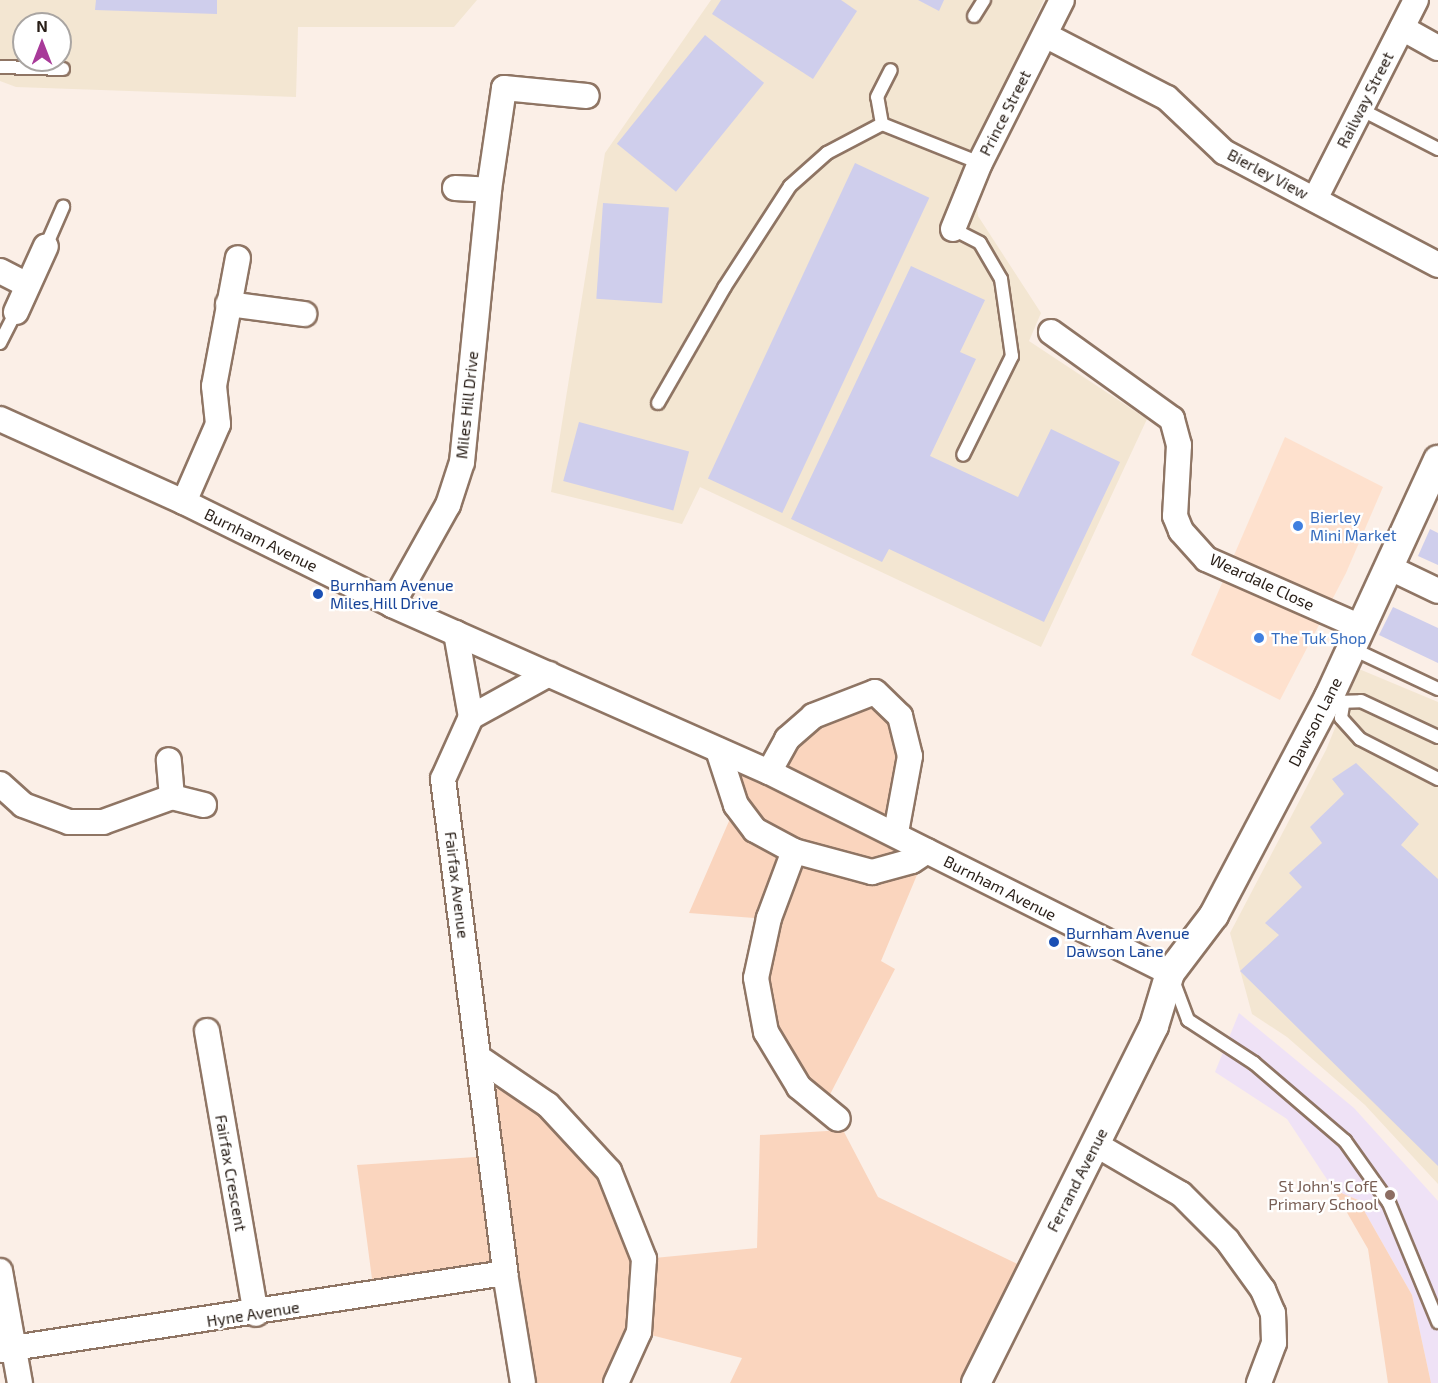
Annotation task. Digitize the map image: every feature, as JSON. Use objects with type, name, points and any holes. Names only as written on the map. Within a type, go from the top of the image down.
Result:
[{"type":"street","name":"Prince Street","points":[[953,229],[980,163],[1062,0]]},
{"type":"street","name":"Railway Street","points":[[1315,199],[1416,0]]},
{"type":"street","points":[[1402,28],[1438,48]]},
{"type":"street","name":"Bierley View","points":[[1045,35],[1167,98],[1224,152],[1438,265]]},
{"type":"street","name":"Miles Hill Drive","points":[[392,604],[448,505],[462,462],[489,190],[504,88],[587,96]]},
{"type":"street","points":[[455,188],[489,190]]},
{"type":"street","points":[[16,312],[46,246]]},
{"type":"street","points":[[184,502],[218,424],[214,386],[238,258]]},
{"type":"street","points":[[0,271],[28,285]]},
{"type":"street","points":[[228,304],[304,314]]},
{"type":"street","name":"Weardale Close","points":[[1051,332],[1172,419],[1179,445],[1176,516],[1180,531],[1206,558],[1356,638]]},
{"type":"street","name":"Burnham Avenue","points":[[0,419],[184,502],[392,604],[769,772],[896,832],[927,851],[1170,973]]},
{"type":"street","name":"Dawson Lane","points":[[1170,973],[1214,915],[1336,701],[1356,638],[1389,567],[1430,496],[1438,460]]},
{"type":"street","points":[[1389,567],[1438,591]]},
{"type":"street","points":[[456,633],[471,717],[549,674]]},
{"type":"street","points":[[769,772],[787,739],[813,716],[875,692],[900,716],[910,756],[896,832]]},
{"type":"street","name":"Fairfax Avenue","points":[[471,717],[443,779],[505,1273],[523,1383]]},
{"type":"street","name":"Burnham Avenue","points":[[718,750],[736,805],[755,830],[794,851],[872,872],[912,861],[927,851]]},
{"type":"street","points":[[169,760],[172,797]]},
{"type":"street","points":[[0,784],[23,805],[69,822],[103,822],[172,797],[204,805]]},
{"type":"street","points":[[794,851],[769,918],[756,978],[765,1032],[799,1087],[838,1119]]},
{"type":"street","name":"Ferrand Avenue","points":[[976,1383],[1154,1026],[1170,973]]},
{"type":"street","name":"Fairfax Crescent","points":[[207,1031],[255,1314]]},
{"type":"street","points":[[479,1058],[548,1105],[609,1171],[644,1259],[639,1332],[616,1383]]},
{"type":"street","points":[[1095,1144],[1181,1194],[1227,1240],[1263,1290],[1273,1313],[1274,1343],[1259,1383]]},
{"type":"street","points":[[0,1271],[8,1349],[20,1383]]},
{"type":"street","name":"Hyne Avenue","points":[[8,1349],[255,1314],[505,1273]]},
{"type":"lane","points":[[974,16],[984,0]]},
{"type":"lane","points":[[882,124],[877,97],[891,70]]},
{"type":"lane","points":[[1360,109],[1438,149]]},
{"type":"lane","points":[[658,403],[724,288],[790,186],[827,153],[882,124],[980,163]]},
{"type":"lane","points":[[46,246],[63,207]]},
{"type":"lane","points":[[953,229],[980,243],[1002,279],[1012,356],[963,455]]},
{"type":"lane","points":[[0,344],[16,312]]},
{"type":"lane","points":[[1356,638],[1438,689]]},
{"type":"lane","points":[[1438,737],[1361,701],[1336,701],[1341,718],[1360,739],[1438,779]]},
{"type":"lane","points":[[1170,973],[1188,1020],[1254,1063],[1345,1141],[1389,1203],[1438,1322]]},
{"type":"shaded area","points":[[0,0],[477,0],[454,27],[298,27],[296,97],[16,87],[0,81]]},
{"type":"shaded area","points":[[711,0],[1044,0],[970,158],[978,216],[1041,313],[1029,341],[1147,419],[1041,647],[700,487],[682,524],[551,492],[605,153]]},
{"type":"shaded area","points":[[1285,437],[1383,487],[1346,573],[1280,700],[1191,655]]},
{"type":"shaded area","points":[[1359,669],[1438,702],[1438,1184],[1365,1105],[1287,1037],[1252,1014],[1230,933],[1326,750]]},
{"type":"shaded area","points":[[875,692],[900,716],[896,832],[927,851],[881,961],[895,969],[824,1106],[766,1032],[768,919],[689,913],[736,805],[721,768],[769,772],[787,739]]},
{"type":"shaded area","name":"St John's CofE Primary School","points":[[1239,1013],[1354,1108],[1438,1201],[1438,1383],[1431,1383],[1412,1295],[1358,1200],[1334,1190],[1287,1119],[1215,1072]]},
{"type":"shaded area","points":[[479,1058],[609,1171],[644,1259],[757,1248],[760,1135],[843,1130],[878,1197],[1032,1271],[976,1383],[730,1383],[742,1358],[639,1332],[616,1383],[523,1383],[504,1273],[374,1294],[357,1165],[490,1156]]},
{"type":"shaded area","points":[[1334,1190],[1358,1200],[1412,1295],[1431,1383],[1388,1383],[1368,1249]]},
{"type":"building","points":[[96,0],[217,0],[217,14],[95,10]]},
{"type":"building","points":[[721,0],[841,0],[857,11],[813,79],[712,14]]},
{"type":"building","points":[[918,0],[944,0],[939,11]]},
{"type":"building","points":[[705,35],[764,83],[676,192],[617,144]]},
{"type":"building","points":[[855,163],[929,198],[782,513],[708,478]]},
{"type":"building","points":[[603,203],[669,208],[662,303],[596,299]]},
{"type":"building","points":[[911,266],[985,300],[960,352],[976,359],[930,456],[1018,497],[1051,429],[1120,462],[1044,622],[889,549],[882,562],[791,519]]},
{"type":"building","points":[[579,422],[689,452],[673,510],[563,481]]},
{"type":"building","points":[[1430,529],[1438,533],[1438,565],[1418,556]]},
{"type":"building","points":[[1393,607],[1438,628],[1438,663],[1379,635]]},
{"type":"building","points":[[1356,763],[1419,824],[1401,845],[1438,879],[1438,1166],[1240,971],[1279,935],[1265,923],[1302,887],[1289,873],[1322,843],[1310,827],[1344,794],[1332,779]]},
{"type":"place","name":"Bierley Mini Market","points":[[1298,526]]},
{"type":"place","name":"Burnham Avenue Miles Hill Drive","points":[[318,594]]},
{"type":"place","name":"The Tuk Shop","points":[[1259,638]]},
{"type":"place","name":"Burnham Avenue Dawson Lane","points":[[1054,942]]},
{"type":"place","name":"St John's CofE Primary School","points":[[1390,1195]]}]
